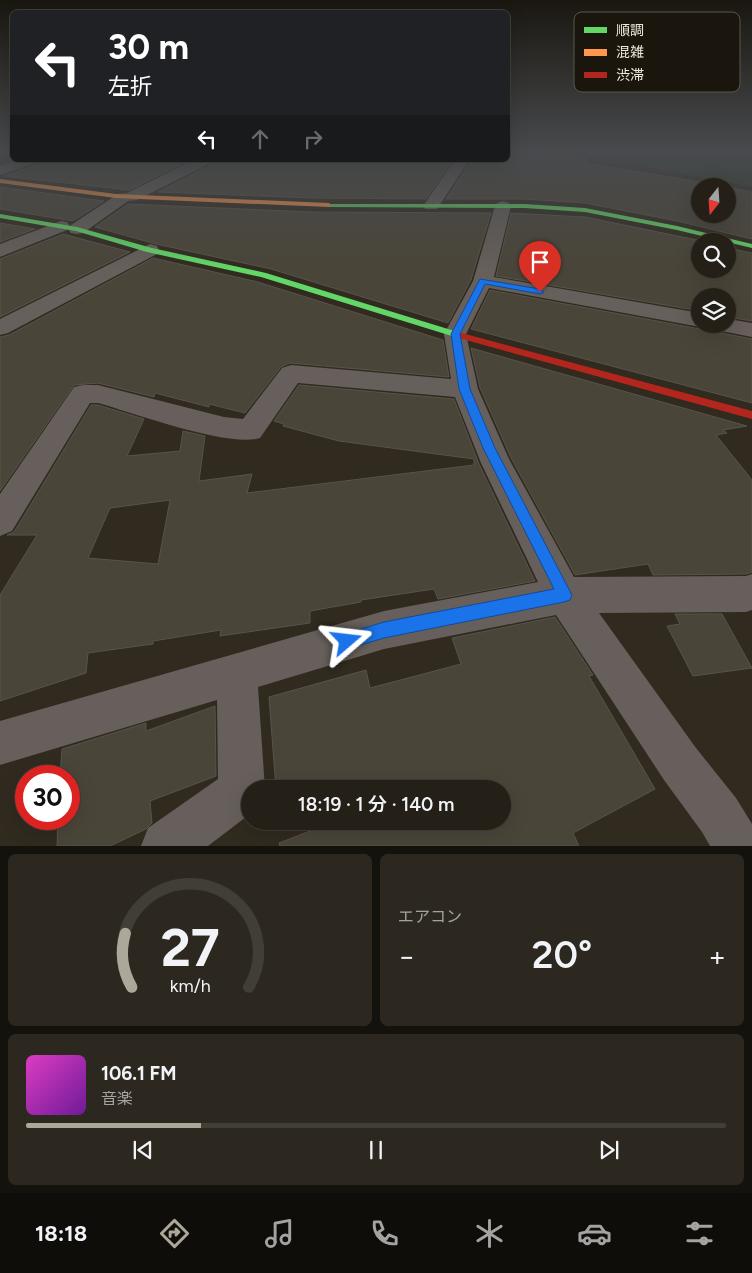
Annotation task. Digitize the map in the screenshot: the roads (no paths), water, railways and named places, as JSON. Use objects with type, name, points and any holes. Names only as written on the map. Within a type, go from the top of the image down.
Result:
[{"type":"street","points":[[68,189],[128,197],[313,205],[503,206],[584,210],[677,228],[752,246]]},
{"type":"street","points":[[0,251],[69,228],[144,189]]},
{"type":"street","points":[[431,206],[442,189]]},
{"type":"street","points":[[503,206],[482,281],[455,334],[465,389],[496,463],[564,595],[680,764],[719,814],[738,846]]},
{"type":"street","points":[[3,218],[69,228],[150,250],[263,275],[455,334],[752,415]]},
{"type":"street","points":[[0,328],[150,250]]},
{"type":"street","points":[[482,281],[691,318]]},
{"type":"street","points":[[736,327],[752,330]]},
{"type":"street","points":[[0,521],[83,394],[98,394],[224,428],[250,430],[291,374],[465,389]]},
{"type":"street","points":[[0,743],[384,630],[564,595],[746,594],[752,592]]},
{"type":"street","points":[[166,846],[242,791],[237,674]]}]
